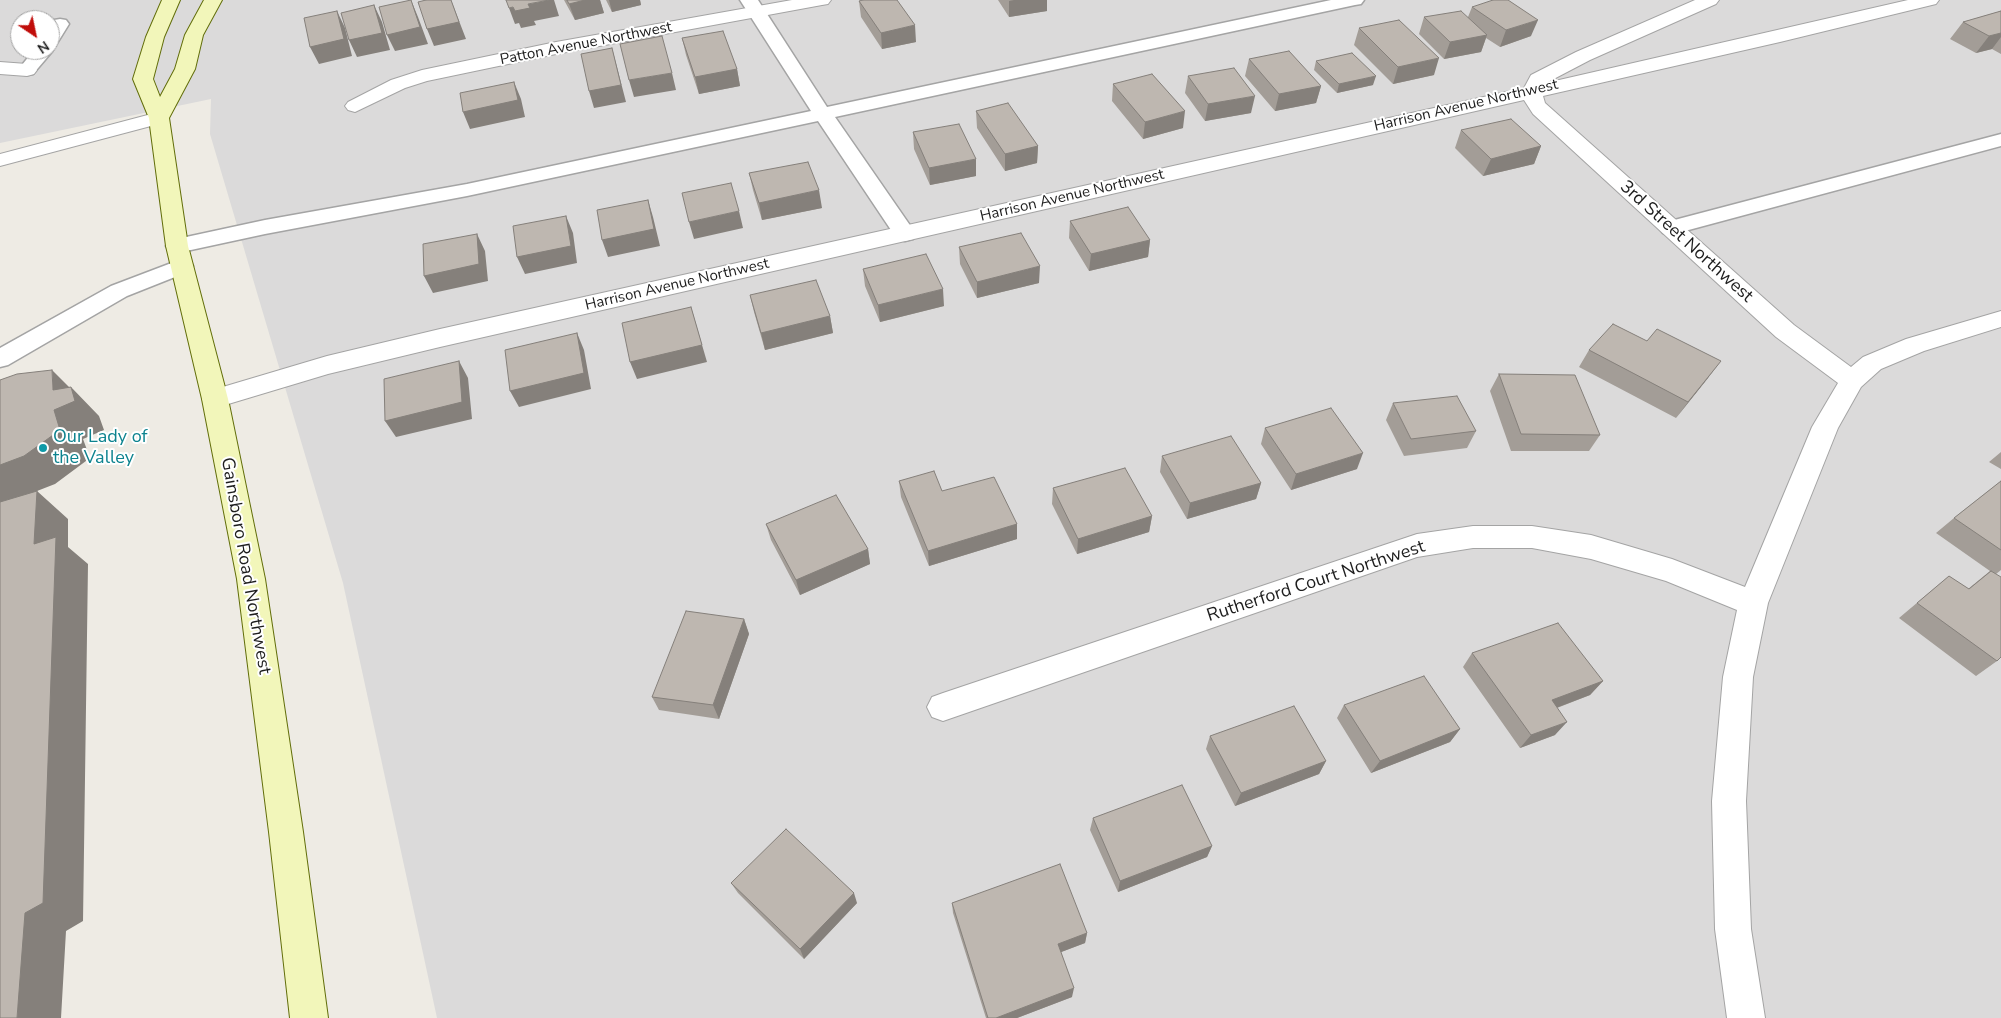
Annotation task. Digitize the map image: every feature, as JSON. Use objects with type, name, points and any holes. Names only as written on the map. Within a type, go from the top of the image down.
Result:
[{"type":"main road","name":"Gainsboro Road Northwest","points":[[171,0],[155,37],[143,79],[160,118],[180,256],[215,399],[251,579],[286,832],[309,1018]]},
{"type":"main road","points":[[160,118],[185,70],[194,35],[213,0]]},
{"type":"street","name":"Patton Avenue Northwest","points":[[354,106],[398,84],[422,76],[753,6],[822,0]]},
{"type":"street","points":[[1532,92],[1538,79],[1583,56],[1710,0]]},
{"type":"street","name":"Harrison Avenue Northwest","points":[[215,399],[327,365],[1930,0]]},
{"type":"street","points":[[0,68],[27,70]]},
{"type":"street","name":"3rd Street Northwest","points":[[1532,92],[1535,103],[1540,110],[1670,228],[1785,331],[1852,381]]},
{"type":"street","points":[[0,160],[160,118]]},
{"type":"street","points":[[1746,1018],[1733,929],[1729,801],[1738,677],[1753,603],[1825,427],[1852,381],[1872,363],[1915,344],[2001,319]]},
{"type":"street","name":"Rutherford Court Northwest","points":[[943,707],[1417,546],[1473,537],[1532,537],[1591,547],[1672,571],[1753,603]]},
{"type":"lane","points":[[0,359],[180,256],[266,227],[467,190],[1355,0]]},
{"type":"lane","points":[[753,6],[823,114],[905,234]]},
{"type":"lane","points":[[27,70],[36,60]]},
{"type":"lane","points":[[1670,228],[2001,140]]},
{"type":"shaded area","points":[[0,0],[2001,0],[2001,1018],[437,1018],[343,583],[210,134],[211,99],[0,143]]},
{"type":"building","points":[[411,0],[420,27],[387,35],[379,7]]},
{"type":"building","points":[[426,0],[451,0],[459,22],[427,29],[418,2]]},
{"type":"building","points":[[506,0],[549,0],[528,4],[530,8],[515,11],[513,7],[509,8]]},
{"type":"building","points":[[567,0],[585,0],[569,4]]},
{"type":"building","points":[[897,0],[915,25],[881,33],[859,1]]},
{"type":"building","points":[[1493,0],[1508,0],[1538,20],[1506,30],[1472,7]]},
{"type":"building","points":[[374,5],[382,33],[349,40],[341,13]]},
{"type":"building","points":[[337,11],[344,39],[310,47],[304,18]]},
{"type":"building","points":[[1461,11],[1487,35],[1450,42],[1424,17]]},
{"type":"building","points":[[2001,11],[2001,33],[1989,36],[1963,22]]},
{"type":"building","points":[[1399,20],[1439,58],[1398,67],[1359,28]]},
{"type":"building","points":[[723,31],[737,69],[695,77],[682,38]]},
{"type":"building","points":[[662,36],[672,73],[629,80],[620,44]]},
{"type":"building","points":[[612,48],[621,85],[589,91],[581,54]]},
{"type":"building","points":[[1289,51],[1321,86],[1279,94],[1249,59]]},
{"type":"building","points":[[1352,53],[1376,76],[1339,84],[1316,61]]},
{"type":"building","points":[[1234,68],[1255,96],[1208,104],[1188,76]]},
{"type":"building","points":[[1152,74],[1185,111],[1145,122],[1113,84]]},
{"type":"building","points":[[514,82],[518,100],[463,112],[460,93]]},
{"type":"building","points":[[1008,103],[1038,146],[1005,154],[976,111]]},
{"type":"building","points":[[1511,119],[1541,146],[1491,159],[1461,130]]},
{"type":"building","points":[[959,124],[976,159],[929,168],[913,132]]},
{"type":"building","points":[[808,162],[819,190],[759,203],[749,173]]},
{"type":"building","points":[[731,183],[739,211],[689,222],[682,193]]},
{"type":"building","points":[[648,200],[654,229],[602,240],[597,210]]},
{"type":"building","points":[[1128,207],[1150,240],[1091,254],[1070,221]]},
{"type":"building","points":[[566,216],[571,246],[517,257],[513,226]]},
{"type":"building","points":[[1021,233],[1040,266],[977,282],[959,247]]},
{"type":"building","points":[[477,234],[479,264],[424,276],[423,244]]},
{"type":"building","points":[[926,254],[943,289],[878,305],[863,269]]},
{"type":"building","points":[[816,280],[830,316],[761,333],[750,295]]},
{"type":"building","points":[[691,307],[702,345],[630,362],[622,323]]},
{"type":"building","points":[[1613,324],[1647,341],[1657,329],[1721,361],[1688,402],[1589,350]]},
{"type":"building","points":[[577,333],[584,373],[510,391],[505,350]]},
{"type":"building","points":[[459,361],[462,402],[385,421],[384,379]]},
{"type":"building","points":[[52,370],[53,390],[71,387],[75,401],[54,410],[60,430],[24,456],[0,465],[0,380],[17,374]]},
{"type":"building","points":[[1499,374],[1575,375],[1600,435],[1521,434]]},
{"type":"building","points":[[1457,396],[1476,431],[1411,439],[1393,403]]},
{"type":"building","points":[[1331,408],[1363,453],[1296,474],[1265,428]]},
{"type":"building","points":[[1231,436],[1261,483],[1190,503],[1162,456]]},
{"type":"building","points":[[1125,468],[1152,516],[1078,539],[1053,488]]},
{"type":"building","points":[[934,471],[942,491],[994,477],[1017,524],[928,551],[899,481]]},
{"type":"building","points":[[2001,481],[2001,550],[1954,518]]},
{"type":"building","points":[[37,491],[34,544],[56,537],[43,903],[25,913],[17,1018],[0,1018],[0,502]]},
{"type":"building","points":[[836,495],[868,549],[796,580],[766,524]]},
{"type":"building","points":[[1991,571],[2001,577],[2001,657],[1997,661],[1917,603],[1949,576],[1969,589]]},
{"type":"building","points":[[686,611],[744,619],[713,705],[652,697]]},
{"type":"building","points":[[1558,623],[1603,681],[1552,700],[1567,722],[1531,735],[1472,653]]},
{"type":"building","points":[[1424,676],[1460,729],[1380,761],[1344,705]]},
{"type":"building","points":[[1294,706],[1326,761],[1241,793],[1210,736]]},
{"type":"building","points":[[1182,785],[1212,846],[1120,881],[1093,818]]},
{"type":"building","points":[[786,829],[854,893],[800,949],[731,883]]},
{"type":"building","points":[[1060,864],[1087,933],[1058,944],[1074,988],[996,1018],[988,1018],[952,903]]},
{"type":"place","name":"Our Lady of the Valley","points":[[43,448]]}]
